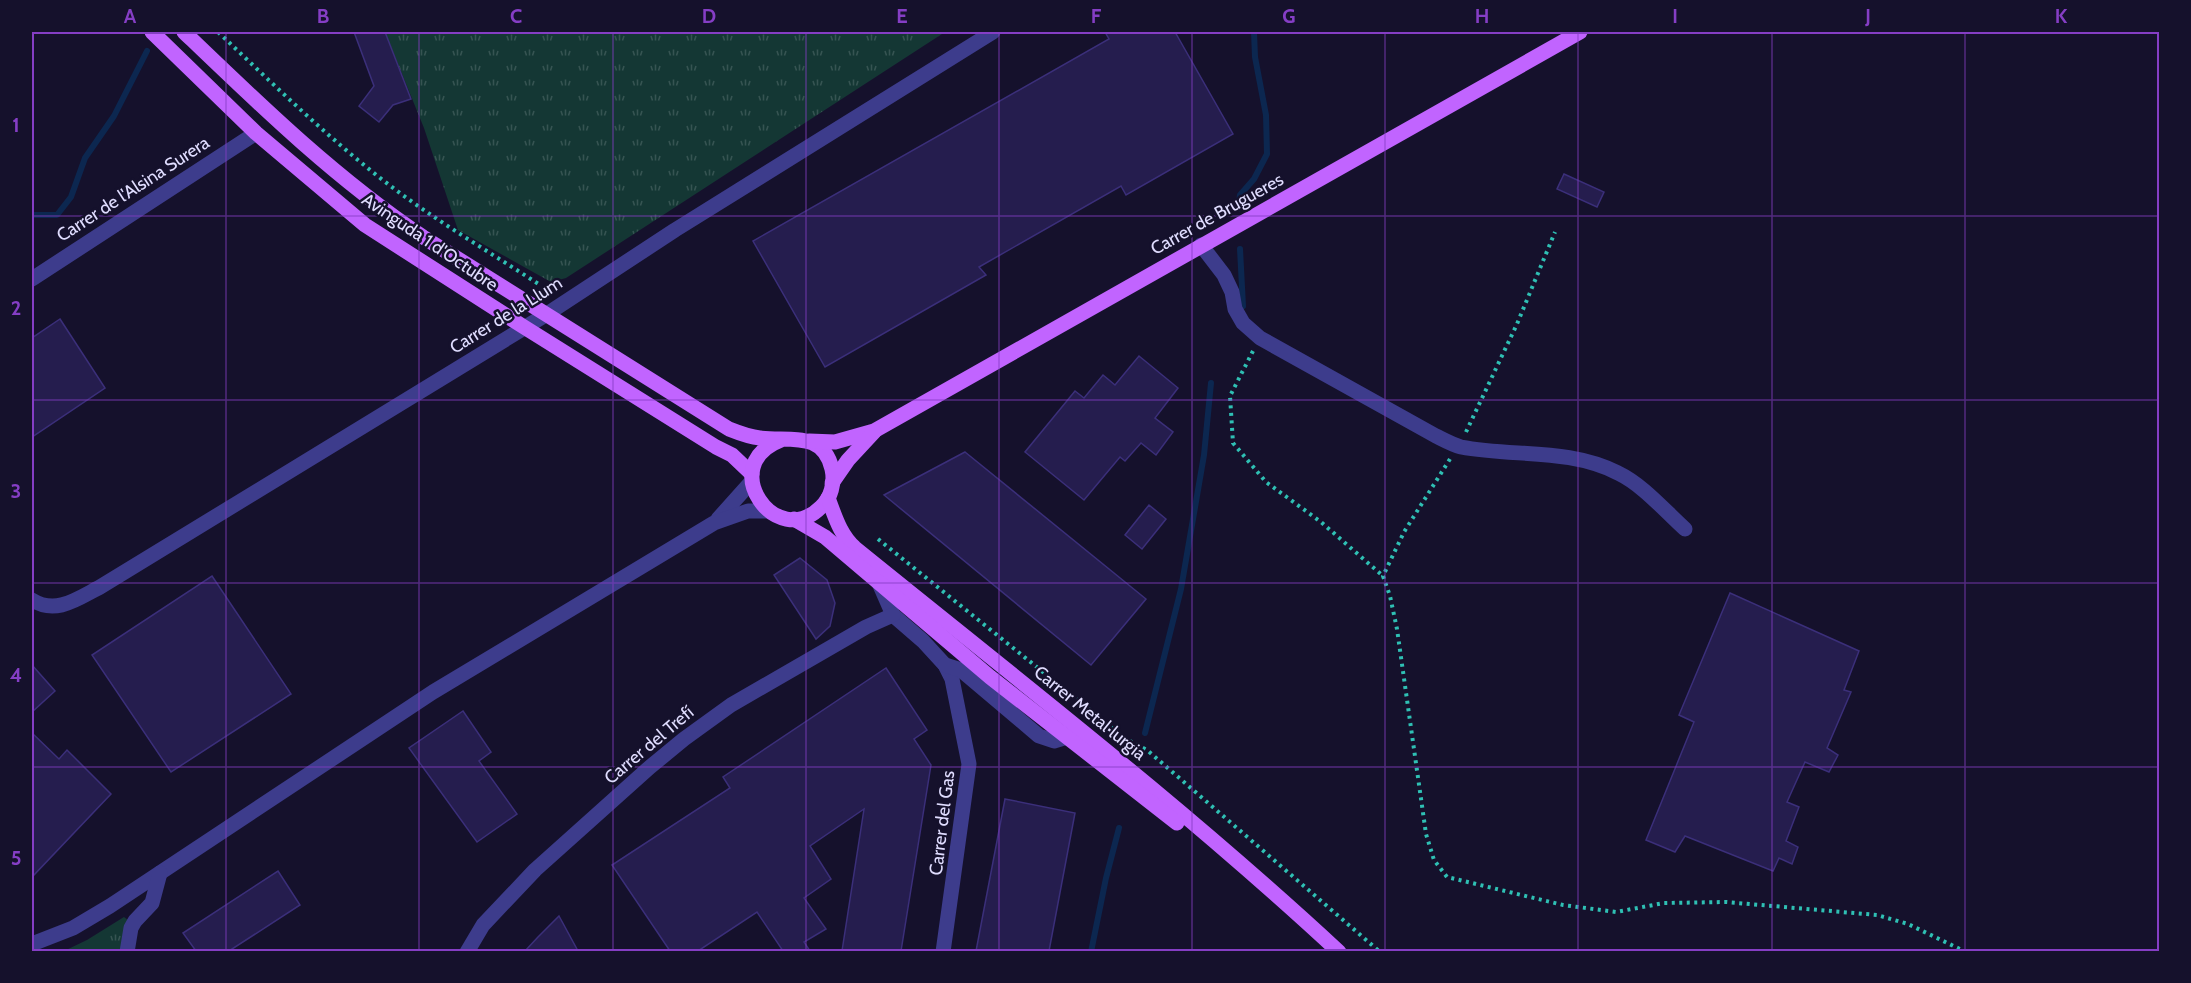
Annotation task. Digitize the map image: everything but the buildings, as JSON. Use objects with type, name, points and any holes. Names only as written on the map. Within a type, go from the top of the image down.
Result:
[{"type":"main road","name":"Avinguda 1 d'Octubre","points":[[152,32],[256,132],[365,225],[524,327],[732,455],[752,477]]},
{"type":"main road","name":"Avinguda 1 d'Octubre","points":[[184,32],[271,116],[378,207],[729,429],[746,436],[780,440]]},
{"type":"main road","name":"Carrer de Brugueres","points":[[874,431],[1580,32]]},
{"type":"main road","points":[[874,431],[848,460],[823,505],[810,515],[794,519],[781,518],[769,511],[755,495],[752,477],[756,459],[773,442],[795,438],[835,442],[874,431]]},
{"type":"main road","points":[[809,441],[821,450],[829,462],[830,491]]},
{"type":"main road","name":"Carrer Metal·lurgia","points":[[830,491],[839,529],[855,548],[1123,764],[1268,886],[1339,951]]},
{"type":"main road","name":"Carrer Metal·lurgia","points":[[794,519],[825,537],[990,677],[1164,812],[1277,907],[1325,951]]},
{"type":"street","name":"Carrer de la Llum","points":[[32,600],[40,605],[57,607],[70,603],[100,587],[547,314],[675,230],[993,32]]},
{"type":"street","name":"Carrer de l'Alsina Surera","points":[[32,279],[256,132]]},
{"type":"street","points":[[1201,245],[1224,275],[1232,291],[1234,309],[1242,323],[1260,338],[1436,436],[1459,446],[1564,456],[1590,461],[1620,473],[1685,529]]},
{"type":"street","points":[[714,523],[752,477]]},
{"type":"street","points":[[32,944],[73,928],[415,704],[714,523],[731,515],[748,511],[769,511]]},
{"type":"street","name":"Carrer del Gas","points":[[879,584],[893,615],[923,641],[945,665],[952,679],[969,764],[944,951]]},
{"type":"street","name":"Carrer del Trefí","points":[[467,951],[483,925],[535,870],[675,746],[731,705],[866,627],[893,615]]},
{"type":"street","points":[[945,665],[961,670],[1039,736],[1054,741],[1067,737]]},
{"type":"street","points":[[130,947],[131,928],[152,903],[160,873]]},
{"type":"path","points":[[218,32],[318,127],[386,182],[540,285]]},
{"type":"path","points":[[1383,576],[1404,532],[1459,446],[1517,324],[1555,232]]},
{"type":"path","points":[[1260,338],[1230,396],[1233,443],[1266,482],[1321,522],[1383,576],[1397,629],[1426,834],[1434,860],[1447,878],[1563,905],[1616,912],[1664,903],[1726,902],[1877,915],[1908,924],[1966,951]]},
{"type":"path","points":[[878,539],[1126,739],[1147,750],[1380,951]]},
{"type":"green space","points":[[385,32],[945,32],[566,278],[551,282],[458,230],[424,128]]},
{"type":"green space","points":[[124,917],[129,921],[121,951],[62,952],[87,940]]},
{"type":"waterway","points":[[1238,209],[1240,195],[1254,179],[1267,154],[1266,115],[1255,57],[1254,32]]},
{"type":"waterway","points":[[32,215],[57,215],[71,197],[85,158],[114,116],[147,51]]},
{"type":"waterway","points":[[1240,249],[1243,306]]},
{"type":"waterway","points":[[1145,733],[1181,589],[1204,455],[1211,383]]},
{"type":"waterway","points":[[1091,952],[1119,828]]}]
